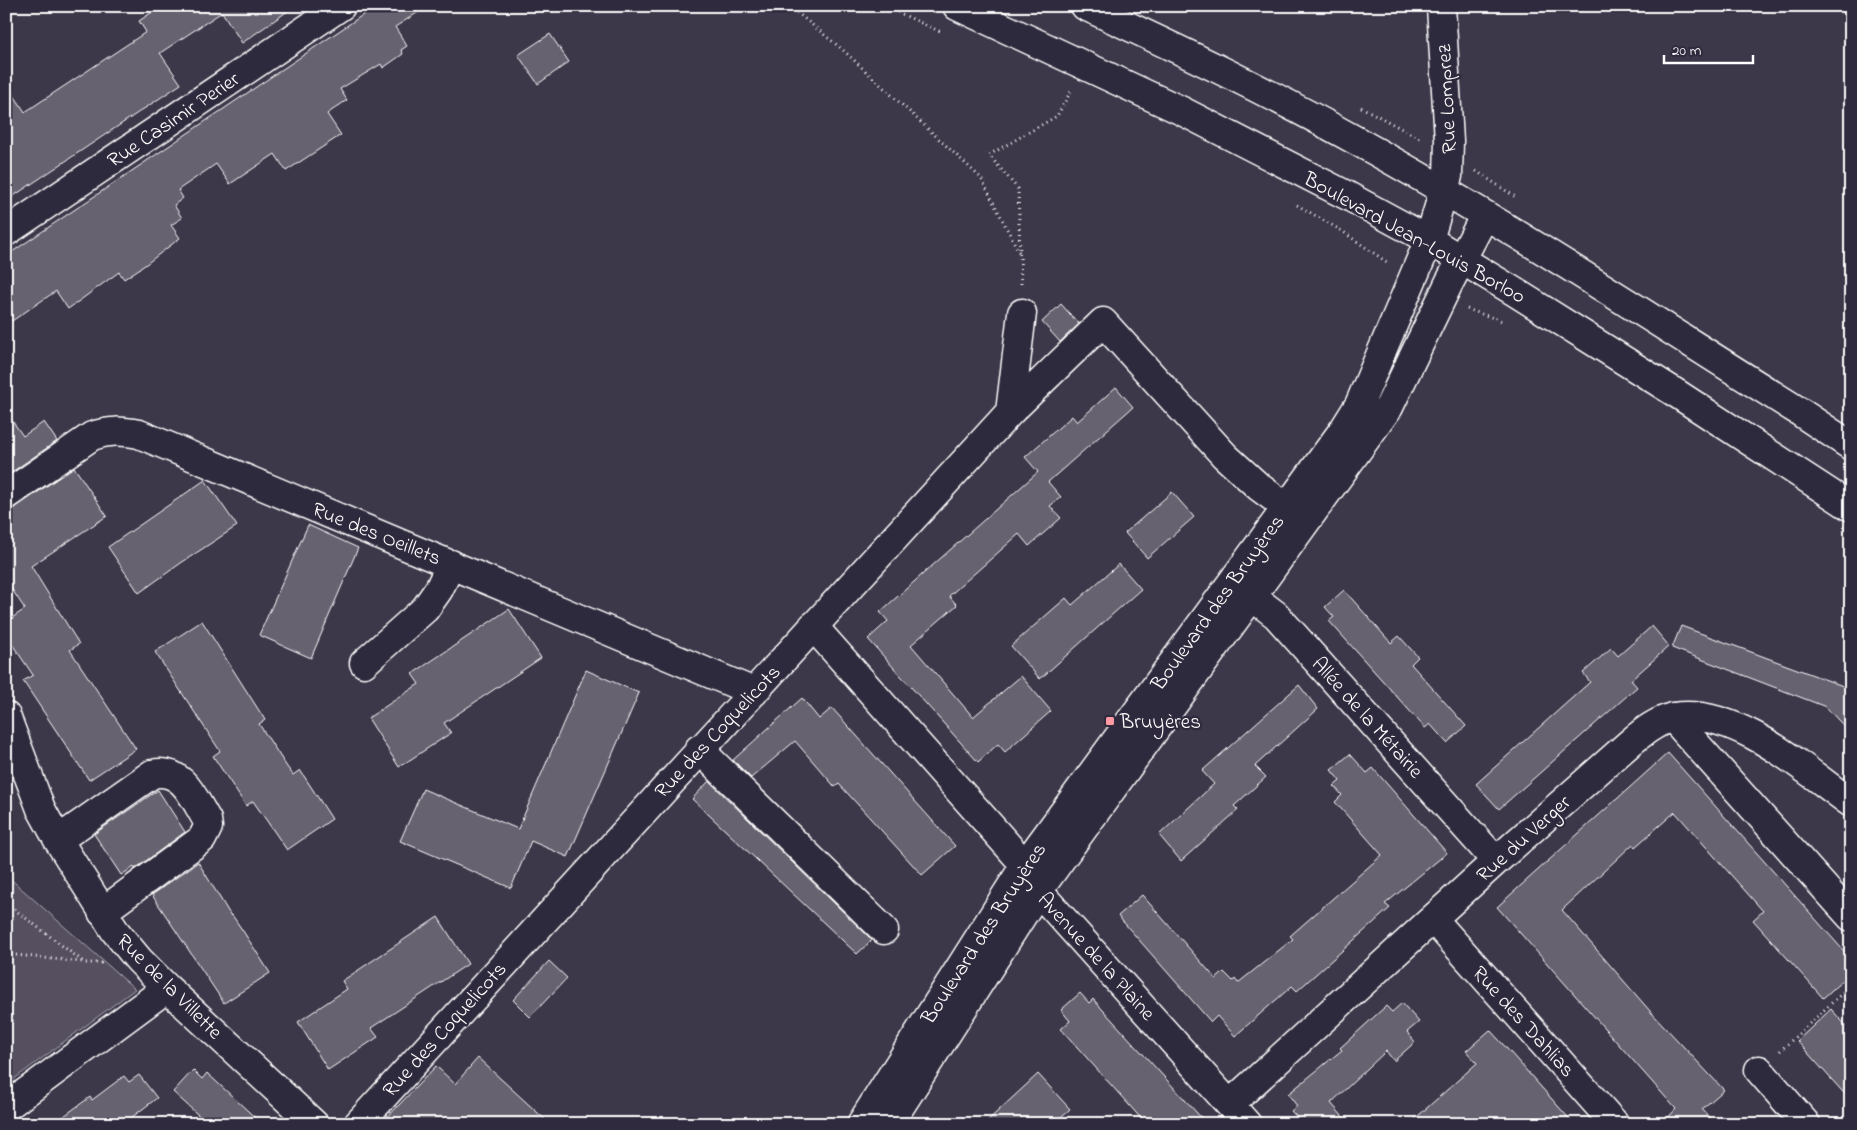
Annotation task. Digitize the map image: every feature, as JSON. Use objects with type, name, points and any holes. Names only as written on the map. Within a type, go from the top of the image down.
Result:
[{"type":"street","name":"Rue Casimir Perier","points":[[6,232],[340,6]]},
{"type":"street","name":"Boulevard Jean-Louis Borloo","points":[[957,6],[1191,115],[1429,240],[1679,395],[1851,507]]},
{"type":"street","points":[[1084,6],[1249,84],[1355,140],[1445,191],[1800,412],[1851,446]]},
{"type":"street","name":"Rue Lomprez","points":[[1429,240],[1445,191],[1449,167],[1441,6]]},
{"type":"street","name":"Boulevard des Bruyères","points":[[860,1124],[1025,865],[1242,588],[1296,514],[1389,407],[1443,295],[1485,215]]},
{"type":"street","name":"Boulevard des Bruyères","points":[[1296,514],[1359,405],[1429,240]]},
{"type":"street","points":[[1010,412],[1022,312]]},
{"type":"street","name":"Rue des Coquelicots","points":[[358,1124],[699,749],[754,692],[1010,412],[1103,322],[1242,473],[1296,514]]},
{"type":"street","name":"Rue des Oeillets","points":[[6,495],[92,436],[103,432],[126,432],[152,439],[754,692]]},
{"type":"street","points":[[364,663],[426,610],[440,589],[451,564]]},
{"type":"street","name":"Boulevard des Bruyères","points":[[889,1124],[1038,892],[1242,588]]},
{"type":"street","name":"Allée de la Métairie","points":[[1242,588],[1276,615],[1496,861]]},
{"type":"street","name":"Avenue de la Plaine","points":[[813,626],[1025,865],[1038,892],[1239,1114]]},
{"type":"street","name":"Rue de la Villette","points":[[6,716],[41,809],[102,912],[126,946],[167,988],[314,1124]]},
{"type":"street","name":"Rue du Verger","points":[[1239,1114],[1433,918],[1631,742],[1655,725],[1672,717],[1687,716],[1720,720],[1752,734],[1851,803]]},
{"type":"street","points":[[1672,717],[1851,917]]},
{"type":"street","points":[[699,749],[884,930]]},
{"type":"street","points":[[58,840],[152,774],[160,773],[176,776],[183,782],[207,820],[208,827],[202,839],[102,912]]},
{"type":"street","name":"Rue des Dahlias","points":[[1433,918],[1615,1124]]},
{"type":"street","points":[[6,1107],[167,988]]},
{"type":"street","points":[[1759,1070],[1806,1124]]},
{"type":"path","points":[[789,6],[843,50],[937,135],[981,178],[1020,252]]},
{"type":"path","points":[[884,6],[946,34]]},
{"type":"path","points":[[1063,88],[1080,95]]},
{"type":"path","points":[[1022,312],[1018,189],[989,155],[1057,116],[1071,91]]},
{"type":"path","points":[[1290,200],[1342,231],[1412,278]]},
{"type":"path","points":[[1443,295],[1465,308],[1493,316],[1507,324]]},
{"type":"path","points":[[6,903],[85,964]]},
{"type":"path","points":[[6,954],[79,961],[85,964],[114,964]]},
{"type":"path","points":[[1759,1070],[1851,985]]},
{"type":"shaded area","points":[[6,875],[135,989],[6,1085]]},
{"type":"building","points":[[161,6],[295,6],[242,43],[222,12],[160,53],[181,84],[6,201],[6,83],[25,112],[146,32],[139,21]]},
{"type":"building","points":[[376,6],[428,6],[395,27],[407,46],[401,50],[403,54],[383,68],[381,64],[340,89],[347,100],[327,114],[341,135],[286,171],[275,154],[230,184],[216,164],[178,190],[183,198],[174,205],[182,218],[171,225],[180,238],[145,265],[124,279],[119,272],[68,309],[56,291],[6,325],[6,256]]},
{"type":"building","points":[[550,34],[569,62],[538,84],[518,55]]},
{"type":"building","points":[[1061,304],[1079,324],[1060,342],[1042,322]]},
{"type":"building","points":[[1116,387],[1133,407],[1048,482],[1061,497],[1050,506],[1061,518],[1029,546],[1019,534],[949,596],[957,605],[911,645],[973,717],[1021,676],[1051,711],[1005,752],[998,744],[978,762],[868,639],[888,621],[880,612],[1038,472],[1025,457],[1072,416],[1077,422]]},
{"type":"building","points":[[6,412],[23,436],[44,422],[57,441],[6,476]]},
{"type":"building","points":[[74,467],[107,516],[31,566],[79,644],[70,650],[136,749],[89,780],[23,681],[33,675],[6,635],[6,622],[25,609],[6,583],[6,510],[15,508]]},
{"type":"building","points":[[205,480],[237,526],[139,593],[108,547]]},
{"type":"building","points":[[1172,492],[1194,517],[1147,558],[1125,533]]},
{"type":"building","points":[[308,525],[358,548],[311,658],[259,635]]},
{"type":"building","points":[[1119,564],[1141,589],[1040,679],[1011,646],[1066,598],[1072,605]]},
{"type":"building","points":[[1344,590],[1391,643],[1399,636],[1418,657],[1411,664],[1466,726],[1447,743],[1430,724],[1425,728],[1329,621],[1334,617],[1325,607]]},
{"type":"building","points":[[509,609],[541,658],[444,723],[451,733],[399,767],[368,718],[419,684],[412,674]]},
{"type":"building","points":[[202,621],[265,720],[259,724],[287,767],[293,775],[300,770],[332,819],[287,850],[253,801],[246,806],[213,756],[220,751],[155,652]]},
{"type":"building","points":[[1652,626],[1669,646],[1631,680],[1637,687],[1499,809],[1476,784],[1590,682],[1583,673],[1611,648],[1618,656]]},
{"type":"building","points":[[1681,626],[1851,689],[1851,734],[1826,707],[1672,648]]},
{"type":"building","points":[[586,670],[639,693],[568,857],[531,841],[511,888],[400,841],[423,789],[518,829]]},
{"type":"building","points":[[1299,685],[1318,709],[1255,766],[1266,777],[1234,806],[1238,810],[1181,861],[1159,835],[1214,784],[1202,771]]},
{"type":"building","points":[[802,698],[819,719],[832,708],[955,846],[922,875],[839,784],[835,787],[795,741],[751,778],[733,760]]},
{"type":"building","points":[[1668,753],[1851,959],[1851,973],[1823,998],[1753,920],[1763,911],[1675,812],[1635,847],[1633,844],[1562,910],[1650,1011],[1724,1090],[1702,1109],[1715,1124],[1662,1124],[1676,1109],[1497,907]]},
{"type":"building","points":[[1350,754],[1367,773],[1373,768],[1447,853],[1385,904],[1390,908],[1297,991],[1292,986],[1235,1036],[1217,1016],[1211,1022],[1118,916],[1142,895],[1216,979],[1224,972],[1233,981],[1235,979],[1238,983],[1293,939],[1290,936],[1382,855],[1335,802],[1342,795],[1334,786],[1340,781],[1331,770]]},
{"type":"building","points":[[709,781],[872,940],[857,954],[692,799]]},
{"type":"building","points":[[158,790],[185,832],[135,869],[134,867],[121,875],[94,834]]},
{"type":"building","points":[[198,862],[231,916],[270,973],[224,1003],[152,895]]},
{"type":"building","points":[[438,917],[468,964],[371,1028],[378,1037],[328,1070],[298,1022],[347,989],[342,981]]},
{"type":"building","points":[[549,961],[567,978],[530,1017],[513,1000]]},
{"type":"building","points":[[1080,993],[1089,1003],[1093,999],[1207,1124],[1146,1124],[1061,1029],[1070,1021],[1061,1010]]},
{"type":"building","points":[[1402,1003],[1419,1022],[1407,1032],[1415,1042],[1394,1061],[1386,1051],[1331,1103],[1349,1124],[1303,1124],[1291,1111],[1297,1106],[1288,1094],[1342,1050],[1340,1048],[1386,1006],[1392,1012]]},
{"type":"building","points":[[1831,1009],[1851,1031],[1851,1101],[1797,1041]]},
{"type":"building","points":[[1490,1030],[1574,1124],[1409,1124],[1477,1063],[1466,1051]]},
{"type":"building","points":[[478,1058],[550,1124],[381,1124],[436,1066],[455,1084]]},
{"type":"building","points":[[193,1070],[202,1079],[207,1073],[262,1124],[208,1124],[173,1092]]},
{"type":"building","points":[[1038,1074],[1070,1109],[1053,1124],[984,1124]]},
{"type":"building","points":[[139,1075],[157,1098],[123,1124],[53,1124],[90,1097],[92,1100],[124,1076],[129,1082]]},
{"type":"place","name":"Bruyères","points":[[1110,721]]}]
